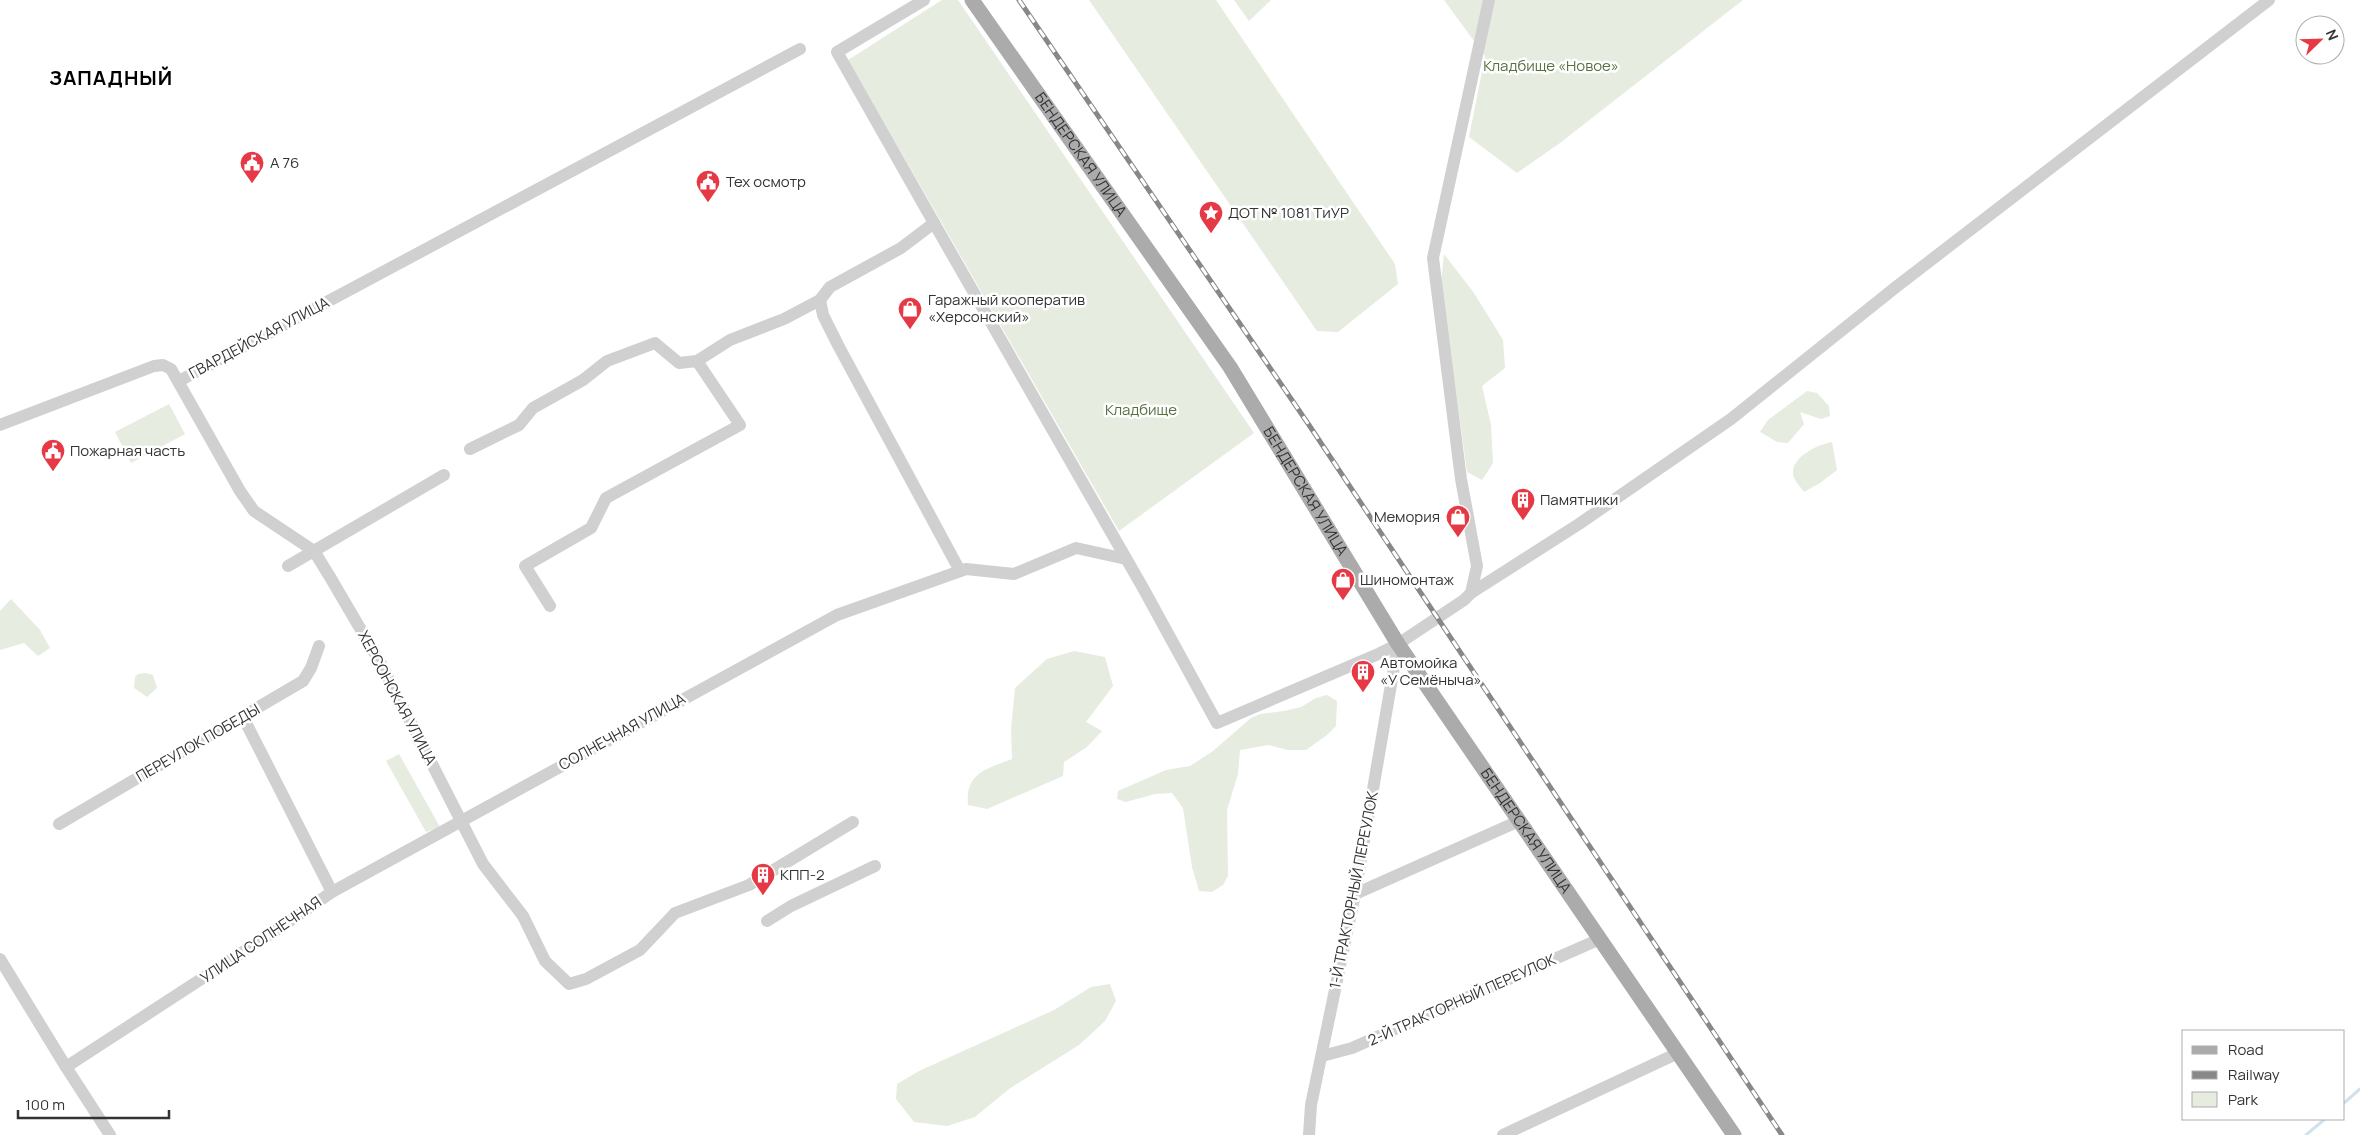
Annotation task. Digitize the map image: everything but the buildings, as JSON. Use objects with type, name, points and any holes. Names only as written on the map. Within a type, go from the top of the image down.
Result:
[{"type":"main road","name":"БЕНДЕРСКАЯ УЛИЦА","points":[[972,0],[1230,367],[1398,644],[1734,1135]]},
{"type":"street","points":[[924,0],[837,52],[1126,559],[1217,723],[1398,644],[1470,593],[1580,524],[1731,419],[1896,287],[2269,0]]},
{"type":"street","points":[[1470,593],[1476,566],[1461,479],[1433,258],[1489,0]]},
{"type":"street","name":"ГВАРДЕЙСКАЯ УЛИЦА","points":[[0,425],[154,366],[163,365],[171,369],[178,382],[800,49]]},
{"type":"street","points":[[470,449],[520,425],[533,408],[583,380],[607,361],[655,343],[679,363],[697,361],[730,340],[784,320],[820,300],[830,287],[901,248],[934,223]]},
{"type":"street","points":[[820,300],[823,315],[838,345],[960,571]]},
{"type":"street","points":[[550,606],[525,566],[591,528],[606,498],[740,424],[697,361]]},
{"type":"street","points":[[178,382],[254,511],[314,551]]},
{"type":"street","points":[[288,566],[444,475]]},
{"type":"street","name":"СОЛНЕЧНАЯ УЛИЦА","points":[[461,821],[837,615],[966,569],[1014,574],[1076,548],[1126,559]]},
{"type":"street","name":"ХЕРСОНСКАЯ УЛИЦА","points":[[314,551],[381,664],[483,864],[523,916],[545,961],[569,984],[586,978],[640,950],[675,913],[749,885],[853,822]]},
{"type":"street","name":"1-Й ТРАКТОРНЫЙ ПЕРЕУЛОК","points":[[1309,1135],[1312,1105],[1354,894],[1398,644]]},
{"type":"street","name":"ПЕРЕУЛОК ПОБЕДЫ","points":[[59,824],[303,681],[311,668],[318,646]]},
{"type":"street","points":[[243,717],[332,892]]},
{"type":"street","points":[[1354,894],[1519,820]]},
{"type":"street","name":"УЛИЦА СОЛНЕЧНАЯ","points":[[66,1067],[332,892],[461,821]]},
{"type":"street","points":[[767,921],[791,906],[875,866]]},
{"type":"street","name":"2-Й ТРАКТОРНЫЙ ПЕРЕУЛОК","points":[[1322,1056],[1352,1048],[1600,939]]},
{"type":"street","points":[[0,959],[4,974],[110,1135]]},
{"type":"street","points":[[1503,1135],[1678,1053]]},
{"type":"green space","name":"Кладбище","points":[[942,0],[958,0],[1254,433],[1119,531],[848,60]]},
{"type":"green space","points":[[1089,0],[1216,0],[1395,264],[1398,284],[1338,332],[1317,331]]},
{"type":"green space","points":[[1234,0],[1271,0],[1249,21]]},
{"type":"green space","name":"Кладбище «Новое»","points":[[1444,0],[1743,0],[1560,143],[1517,173],[1469,137],[1485,56]]},
{"type":"green space","points":[[1444,254],[1474,293],[1503,340],[1505,368],[1482,386],[1491,425],[1493,463],[1482,480],[1467,472],[1441,284]]},
{"type":"green space","points":[[1807,391],[1817,393],[1829,406],[1830,416],[1821,419],[1800,412],[1804,424],[1788,443],[1777,442],[1760,432],[1768,420]]},
{"type":"green space","points":[[169,404],[185,434],[131,463],[115,432]]},
{"type":"green space","points":[[1832,442],[1837,470],[1804,492],[1794,477],[1794,466],[1808,452]]},
{"type":"green space","points":[[11,599],[40,630],[50,648],[38,656],[24,643],[0,650],[0,611]]},
{"type":"green space","points":[[1074,651],[1105,657],[1113,686],[1086,722],[1102,731],[1087,747],[1064,762],[1063,776],[987,809],[968,805],[968,794],[974,779],[986,770],[1012,759],[1011,729],[1015,688],[1047,659]]},
{"type":"green space","points":[[146,673],[153,675],[157,688],[147,697],[134,688],[135,677],[138,674]]},
{"type":"green space","points":[[1327,695],[1337,701],[1336,726],[1306,750],[1288,750],[1268,745],[1240,750],[1238,774],[1227,810],[1228,876],[1223,885],[1212,892],[1199,891],[1192,867],[1183,808],[1172,793],[1155,794],[1126,802],[1117,799],[1118,791],[1166,770],[1190,766],[1213,751],[1251,718],[1260,714],[1301,707],[1316,698]]},
{"type":"green space","points":[[399,754],[440,827],[426,832],[386,761]]},
{"type":"green space","points":[[1110,984],[1116,1001],[1105,1021],[1079,1045],[1009,1089],[975,1117],[947,1126],[914,1122],[896,1099],[897,1084],[919,1071],[1054,1010],[1091,987]]},
{"type":"waterway","points":[[2345,1102],[2360,1089]]},
{"type":"waterway","points":[[2306,1135],[2324,1120]]},
{"type":"railway","points":[[1019,0],[1309,425],[1782,1135]]},
{"type":"place","name":"А 76","points":[[252,184]]},
{"type":"place","name":"Тех осмотр","points":[[708,203]]},
{"type":"place","name":"ДОТ № 1081 ТиУР","points":[[1211,234]]},
{"type":"place","name":"Гаражный кооператив «Херсонский»","points":[[910,330]]},
{"type":"place","name":"Пожарная часть","points":[[53,472]]},
{"type":"place","name":"Памятники","points":[[1523,521]]},
{"type":"place","name":"Мемория","points":[[1458,538]]},
{"type":"place","name":"Шиномонтаж","points":[[1343,601]]},
{"type":"place","name":"Автомойка «У Семёныча»","points":[[1363,693]]},
{"type":"place","name":"КПП-2","points":[[763,896]]},
{"type":"district","name":"ЗАПАДНЫЙ","points":[[111,78]]}]
